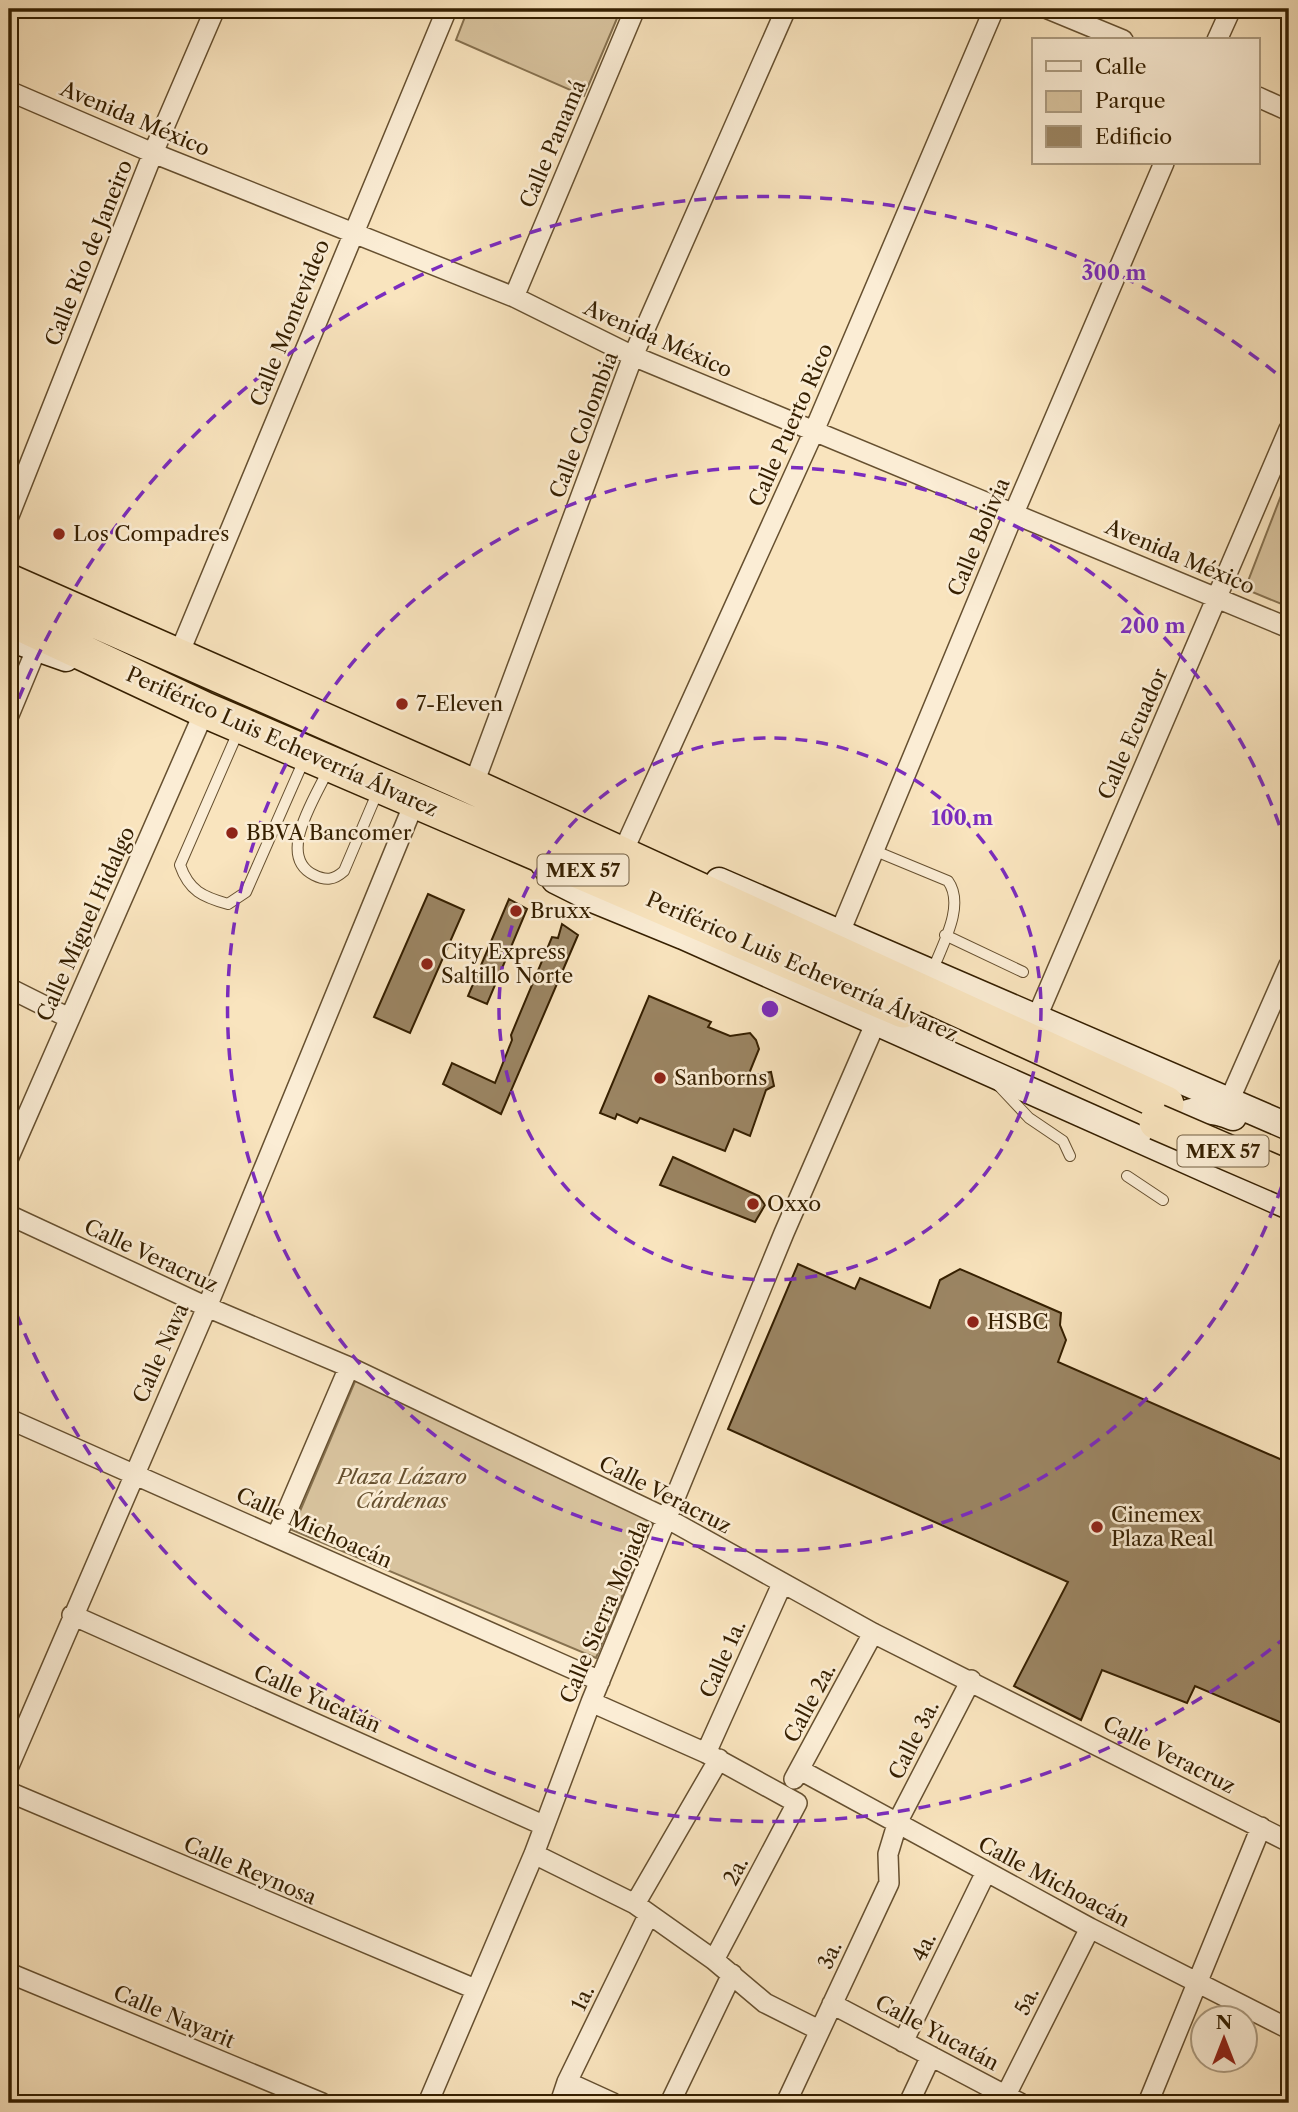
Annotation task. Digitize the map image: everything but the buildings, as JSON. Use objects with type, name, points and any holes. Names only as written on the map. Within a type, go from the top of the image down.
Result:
[{"type":"highway","name":"Periférico Luis Echeverría Álvarez","points":[[9,582],[473,786],[629,859],[1157,1124],[1289,1157]]},
{"type":"highway","name":"Periférico Luis Echeverría Álvarez","points":[[9,618],[205,710],[500,838],[533,848],[1289,1180]]},
{"type":"street","name":"Calle Río de Janeiro","points":[[9,516],[153,153],[215,9]]},
{"type":"street","name":"Calle Montevideo","points":[[178,656],[352,232],[447,9]]},
{"type":"street","name":"Calle Panamá","points":[[514,297],[635,9]]},
{"type":"street","name":"Calle Colombia","points":[[473,786],[634,356],[786,9]]},
{"type":"street","name":"Calle Puerto Rico","points":[[629,859],[994,9]]},
{"type":"street","points":[[1048,9],[1118,38]]},
{"type":"street","points":[[1218,38],[1231,9]]},
{"type":"street","name":"Avenida México","points":[[9,90],[153,153],[514,297],[634,356],[1289,628]]},
{"type":"street","points":[[1260,98],[1289,111]]},
{"type":"street","name":"Calle Bolivia","points":[[840,932],[1014,513],[1164,164]]},
{"type":"street","name":"Calle Ecuador","points":[[1036,1019],[1289,429]]},
{"type":"street","name":"Periférico Luis Echeverría Álvarez","points":[[9,567],[42,587],[56,603]]},
{"type":"street","points":[[9,638],[36,650],[129,675]]},
{"type":"street","points":[[9,715],[36,650]]},
{"type":"street","name":"Calle Miguel Hidalgo","points":[[9,1157],[205,710]]},
{"type":"street","name":"Calle Nava","points":[[9,1766],[133,1473],[207,1307],[415,802]]},
{"type":"street","points":[[533,848],[555,880],[989,1074],[1157,1124],[1243,1186],[1289,1206]]},
{"type":"street","points":[[629,859],[701,874],[1289,1127]]},
{"type":"street","points":[[1229,1101],[1289,965]]},
{"type":"street","points":[[9,988],[69,1018]]},
{"type":"street","name":"Calle Sierra Mojada","points":[[428,2103],[534,1854],[591,1702],[784,1233],[875,1024]]},
{"type":"street","points":[[1157,1124],[1160,1130],[1178,1117],[1203,1108],[1216,1110],[1289,1141]]},
{"type":"street","points":[[1243,1186],[1260,1183],[1289,1189]]},
{"type":"street","name":"Calle Veracruz","points":[[9,1215],[207,1307],[349,1367],[668,1519],[873,1633],[1289,1842]]},
{"type":"street","points":[[277,1535],[349,1367]]},
{"type":"street","name":"Calle Michoacán","points":[[9,1419],[277,1535],[600,1681]]},
{"type":"street","name":"Calle 1a.","points":[[712,1756],[782,1584]]},
{"type":"street","name":"Calle Yucatán","points":[[72,1615],[543,1825]]},
{"type":"street","name":"Calle 2a.","points":[[791,1799],[800,1770],[873,1633]]},
{"type":"street","name":"Calle 3a.","points":[[898,1821],[971,1680]]},
{"type":"street","points":[[591,1702],[712,1756],[791,1799]]},
{"type":"street","name":"1a.","points":[[560,2103],[642,1909],[712,1756]]},
{"type":"street","name":"Calle Michoacán","points":[[800,1770],[898,1821],[986,1872],[1289,2029]]},
{"type":"street","name":"Calle Reynosa","points":[[9,1792],[475,1989]]},
{"type":"street","name":"2a.","points":[[714,1960],[791,1799]]},
{"type":"street","name":"3a.","points":[[786,2103],[889,1883],[888,1854],[898,1821]]},
{"type":"street","points":[[1148,2103],[1261,1827]]},
{"type":"street","points":[[534,1854],[642,1909],[714,1960],[765,2003],[819,2030]]},
{"type":"street","name":"4a.","points":[[903,2042],[986,1872]]},
{"type":"street","name":"5a.","points":[[1015,2101],[1090,1927]]},
{"type":"street","name":"Calle Nayarit","points":[[9,1973],[322,2103]]},
{"type":"street","points":[[670,2103],[732,1974]]},
{"type":"street","name":"Calle Yucatán","points":[[832,2004],[1015,2101]]},
{"type":"street","points":[[909,2103],[931,2056]]},
{"type":"street","points":[[567,2082],[613,2103]]},
{"type":"lane","points":[[241,725],[180,865],[186,881],[202,896],[228,904],[246,892],[319,759]]},
{"type":"lane","points":[[319,759],[296,844],[297,859],[303,869],[326,880],[337,878],[344,872],[380,786]]},
{"type":"lane","points":[[873,850],[948,881],[955,897],[932,972]]},
{"type":"lane","points":[[945,935],[1023,972]]},
{"type":"lane","points":[[989,1074],[1018,1108],[1045,1131],[1063,1141],[1070,1156]]},
{"type":"lane","points":[[1127,1176],[1163,1200]]},
{"type":"green space","points":[[468,9],[621,9],[584,96],[456,40]]},
{"type":"green space","points":[[1289,475],[1289,607],[1245,589]]},
{"type":"green space","name":"Plaza Lázaro Cárdenas","points":[[356,1379],[657,1514],[596,1658],[292,1530]]},
{"type":"place","name":"Los Compadres","points":[[59,534]]},
{"type":"place","name":"7-Eleven","points":[[402,704]]},
{"type":"place","name":"BBVA Bancomer","points":[[232,833]]},
{"type":"place","name":"Bruxx","points":[[516,911]]},
{"type":"place","name":"City Express Saltillo Norte","points":[[427,964]]},
{"type":"place","name":"Sanborns","points":[[660,1078]]},
{"type":"place","name":"Oxxo","points":[[753,1204]]},
{"type":"place","name":"HSBC","points":[[973,1322]]},
{"type":"place","name":"Cinemex Plaza Real","points":[[1097,1527]]}]
